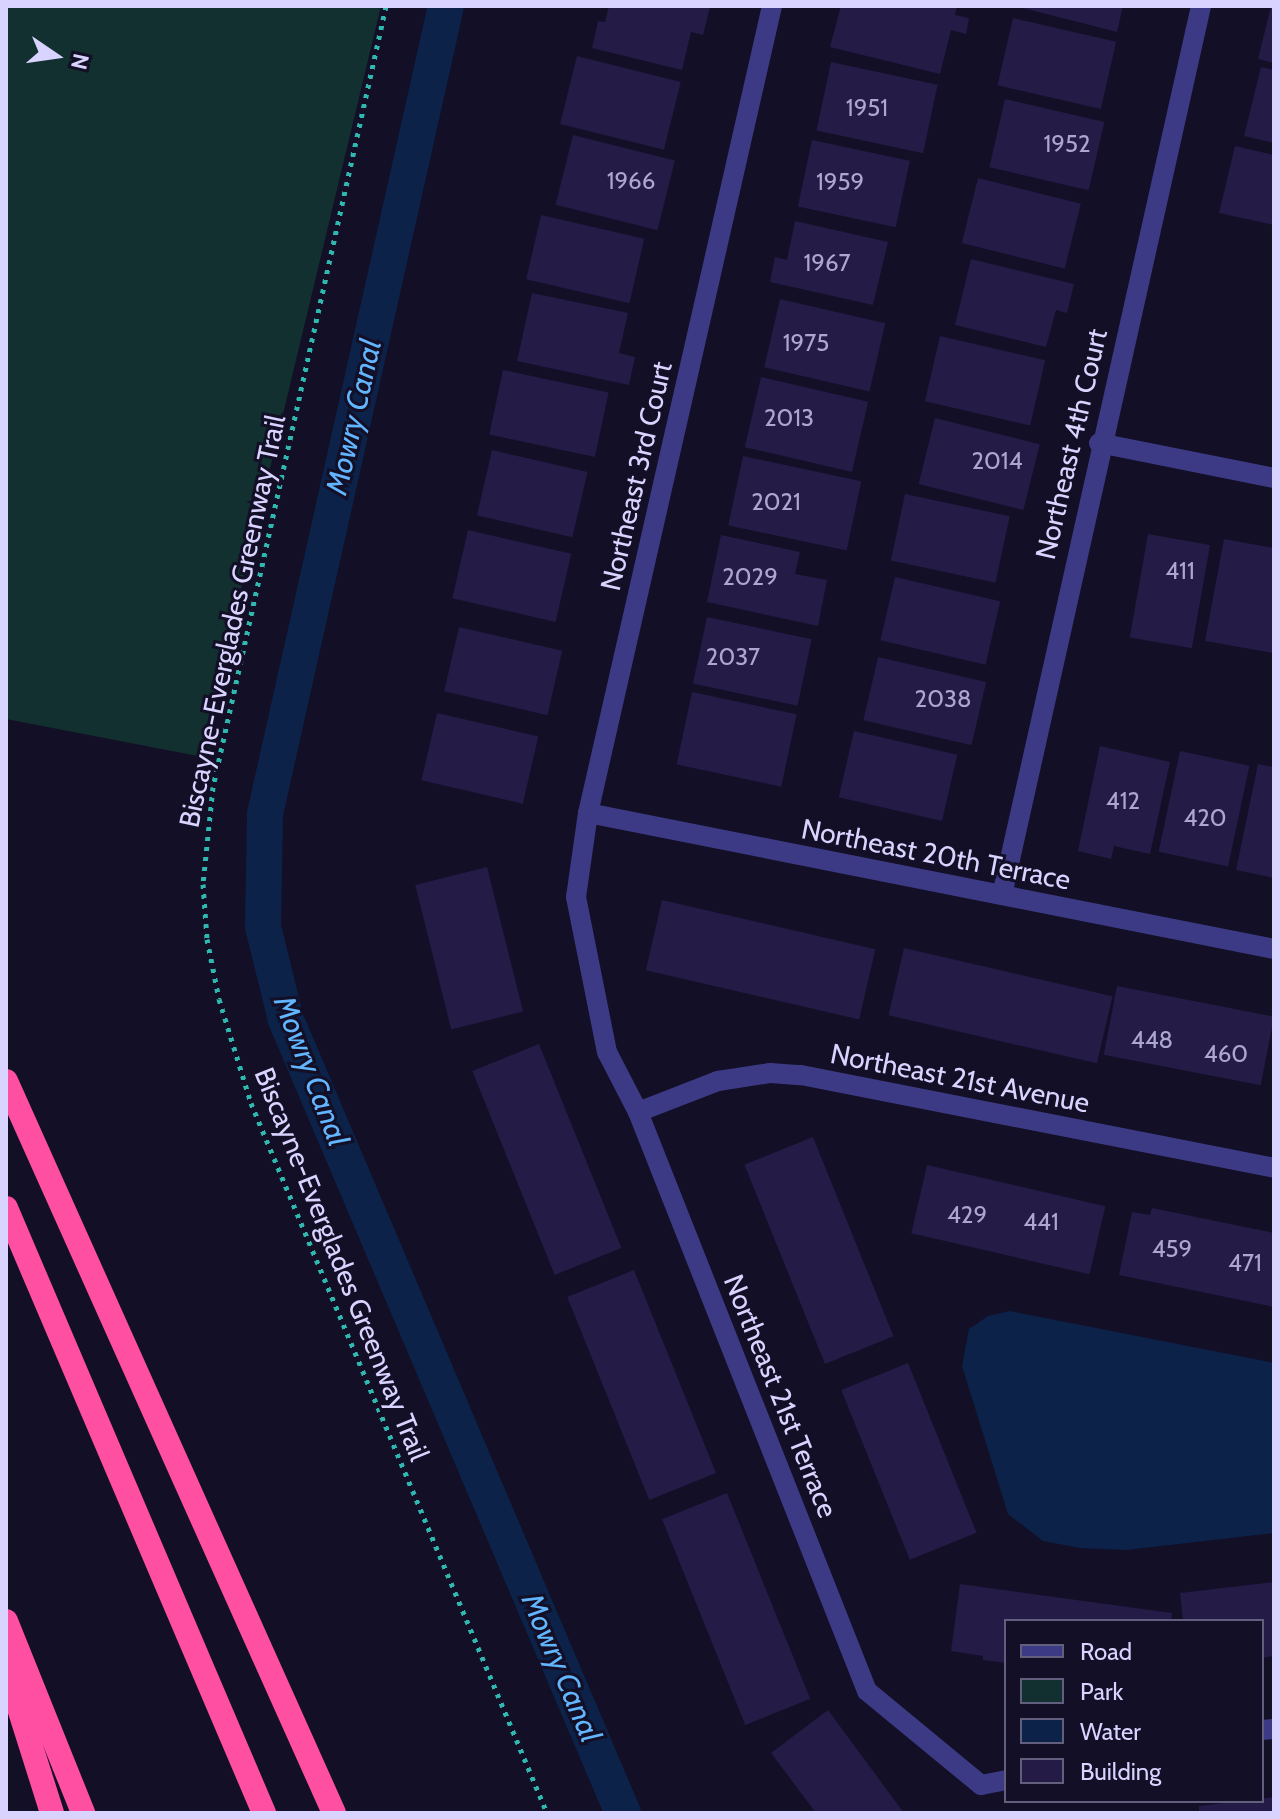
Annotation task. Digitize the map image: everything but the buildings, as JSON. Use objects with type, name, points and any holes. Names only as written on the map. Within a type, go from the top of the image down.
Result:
[{"type":"highway","points":[[6,1081],[334,1813]]},
{"type":"highway","points":[[6,1208],[264,1813]]},
{"type":"highway","points":[[6,1621],[83,1813]]},
{"type":"highway","points":[[6,1667],[52,1813]]},
{"type":"street","name":"Northeast 3rd Court","points":[[585,961],[576,897],[588,813],[772,6]]},
{"type":"street","name":"Northeast 4th Court","points":[[1002,895],[1099,443],[1201,6]]},
{"type":"street","points":[[1099,443],[1274,478]]},
{"type":"street","name":"Northeast 20th Terrace","points":[[588,813],[1274,949]]},
{"type":"street","name":"Northeast 21st Terrace","points":[[585,961],[607,1052],[638,1112],[867,1691],[981,1785],[1004,1780]]},
{"type":"street","name":"Northeast 21st Avenue","points":[[638,1112],[718,1081],[770,1073],[801,1075],[1274,1168]]},
{"type":"path","name":"Biscayne-Everglades Greenway Trail","points":[[386,6],[213,787],[203,884],[207,939],[219,999],[251,1103],[547,1813]]},
{"type":"green space","points":[[6,6],[381,6],[236,610],[208,758],[6,719]]},
{"type":"water","points":[[1010,1311],[1274,1363],[1274,1533],[1126,1550],[1080,1548],[1043,1541],[1008,1514],[962,1366],[969,1329],[988,1316]]},
{"type":"waterway","name":"Mowry Canal","points":[[446,6],[265,814],[263,927],[286,1020],[623,1813]]}]
